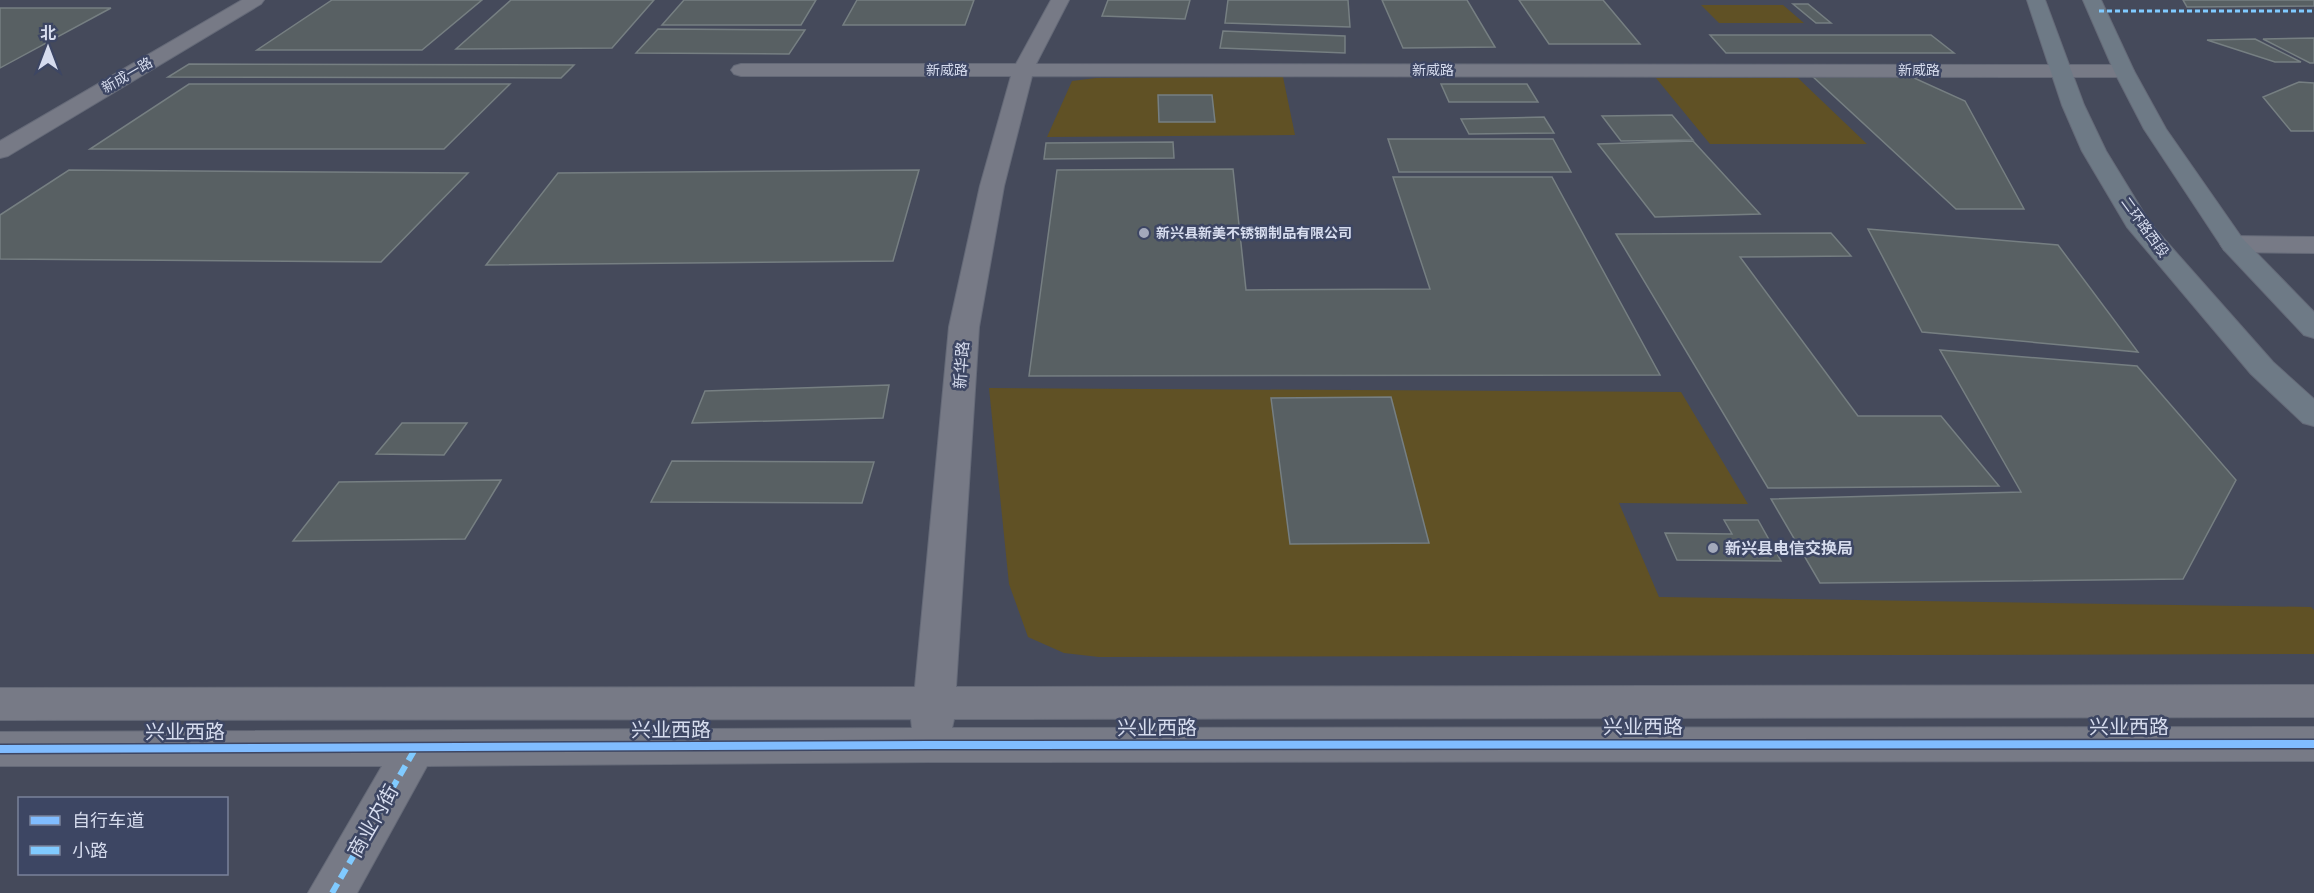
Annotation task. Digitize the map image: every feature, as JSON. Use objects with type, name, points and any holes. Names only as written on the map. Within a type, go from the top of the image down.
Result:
[{"type":"main road","name":"二环路西段","points":[[2036,0],[2060,70],[2094,152],[2140,227],[2262,368],[2314,416]]},
{"type":"main road","points":[[2092,0],[2124,71],[2155,129],[2233,244],[2314,329]]},
{"type":"street","name":"新成一路","points":[[0,139],[240,0]]},
{"type":"street","name":"新成一路","points":[[0,151],[255,0]]},
{"type":"street","name":"新华路","points":[[930,745],[964,327],[992,186],[1023,69],[1060,0]]},
{"type":"street","name":"新威路","points":[[741,70],[2124,71]]},
{"type":"street","points":[[2233,244],[2314,245]]},
{"type":"street","name":"兴业西路","points":[[0,704],[69,702],[2314,700]]},
{"type":"street","name":"兴业西路","points":[[0,749],[930,745],[2314,744]]},
{"type":"street","name":"商业内街","points":[[332,893],[415,749]]},
{"type":"shaded area","points":[[1701,5],[1783,5],[1804,23],[1719,23]]},
{"type":"shaded area","points":[[1283,77],[1295,135],[1047,137],[1072,81],[1096,78]]},
{"type":"shaded area","points":[[1656,78],[1798,78],[1867,144],[1710,144]]},
{"type":"shaded area","points":[[989,388],[1681,392],[1748,504],[1619,503],[1659,597],[2311,607],[2314,610],[2314,654],[1099,657],[1064,653],[1028,637],[1009,584]]},
{"type":"building","points":[[332,0],[482,0],[422,50],[257,50]]},
{"type":"building","points":[[511,0],[654,0],[612,48],[456,49]]},
{"type":"building","points":[[684,0],[816,0],[801,25],[662,25]]},
{"type":"building","points":[[857,0],[974,0],[965,25],[843,25]]},
{"type":"building","points":[[1108,0],[1190,0],[1185,19],[1102,16]]},
{"type":"building","points":[[1228,0],[1348,0],[1350,27],[1225,23]]},
{"type":"building","points":[[1382,0],[1467,0],[1495,47],[1403,48]]},
{"type":"building","points":[[1519,0],[1603,0],[1640,44],[1549,44]]},
{"type":"building","points":[[2183,0],[2314,0],[2314,6],[2187,7]]},
{"type":"building","points":[[1793,4],[1808,4],[1831,23],[1816,23]]},
{"type":"building","points":[[0,8],[111,8],[0,68]]},
{"type":"building","points":[[658,29],[805,30],[789,54],[636,53]]},
{"type":"building","points":[[1223,31],[1345,36],[1345,53],[1220,48]]},
{"type":"building","points":[[1710,35],[1931,35],[1954,53],[1726,53]]},
{"type":"building","points":[[2314,38],[2314,63],[2263,39]]},
{"type":"building","points":[[2255,39],[2301,62],[2275,62],[2207,40]]},
{"type":"building","points":[[189,64],[574,65],[561,78],[168,77]]},
{"type":"building","points":[[1810,74],[1912,77],[1965,101],[2024,209],[1956,209]]},
{"type":"building","points":[[2299,82],[2314,83],[2314,131],[2291,131],[2263,97]]},
{"type":"building","points":[[189,84],[510,84],[444,149],[90,149]]},
{"type":"building","points":[[1441,84],[1527,84],[1538,102],[1449,102]]},
{"type":"building","points":[[1158,95],[1212,95],[1215,122],[1159,122]]},
{"type":"building","points":[[1672,115],[1693,140],[1621,141],[1602,116]]},
{"type":"building","points":[[1544,117],[1554,133],[1469,134],[1461,119]]},
{"type":"building","points":[[1388,139],[1553,139],[1571,172],[1399,172]]},
{"type":"building","points":[[1693,141],[1760,214],[1655,217],[1598,144]]},
{"type":"building","points":[[1173,142],[1174,158],[1044,159],[1046,143]]},
{"type":"building","name":"新兴县新美不锈钢制品有限公司","points":[[1233,169],[1246,290],[1430,289],[1393,177],[1552,177],[1660,375],[1029,376],[1057,170]]},
{"type":"building","points":[[69,170],[468,173],[381,262],[0,259],[0,215]]},
{"type":"building","points":[[919,170],[893,261],[486,265],[558,173]]},
{"type":"building","points":[[1868,229],[2058,245],[2138,352],[1922,332]]},
{"type":"building","points":[[1831,233],[1851,256],[1740,257],[1858,416],[1941,416],[1999,486],[1768,488],[1616,234]]},
{"type":"building","points":[[1940,350],[2137,366],[2236,480],[2183,579],[1820,583],[1771,499],[2021,492]]},
{"type":"building","points":[[889,385],[883,418],[692,423],[705,391]]},
{"type":"building","points":[[1391,397],[1429,543],[1290,544],[1271,398]]},
{"type":"building","points":[[402,423],[467,423],[444,455],[376,454]]},
{"type":"building","points":[[672,461],[874,462],[862,503],[651,502]]},
{"type":"building","points":[[501,480],[465,539],[293,541],[339,482]]},
{"type":"building","points":[[1724,520],[1758,520],[1781,561],[1677,560],[1665,533],[1732,534]]},
{"type":"marked path","points":[[2099,11],[2314,11]]},
{"type":"marked path","points":[[332,893],[415,749]]},
{"type":"cycle path","points":[[0,749],[930,745],[2314,744]]},
{"type":"place","name":"新兴县新美不锈钢制品有限公司","points":[[1144,233]]},
{"type":"place","name":"新兴县电信交换局","points":[[1713,548]]}]
